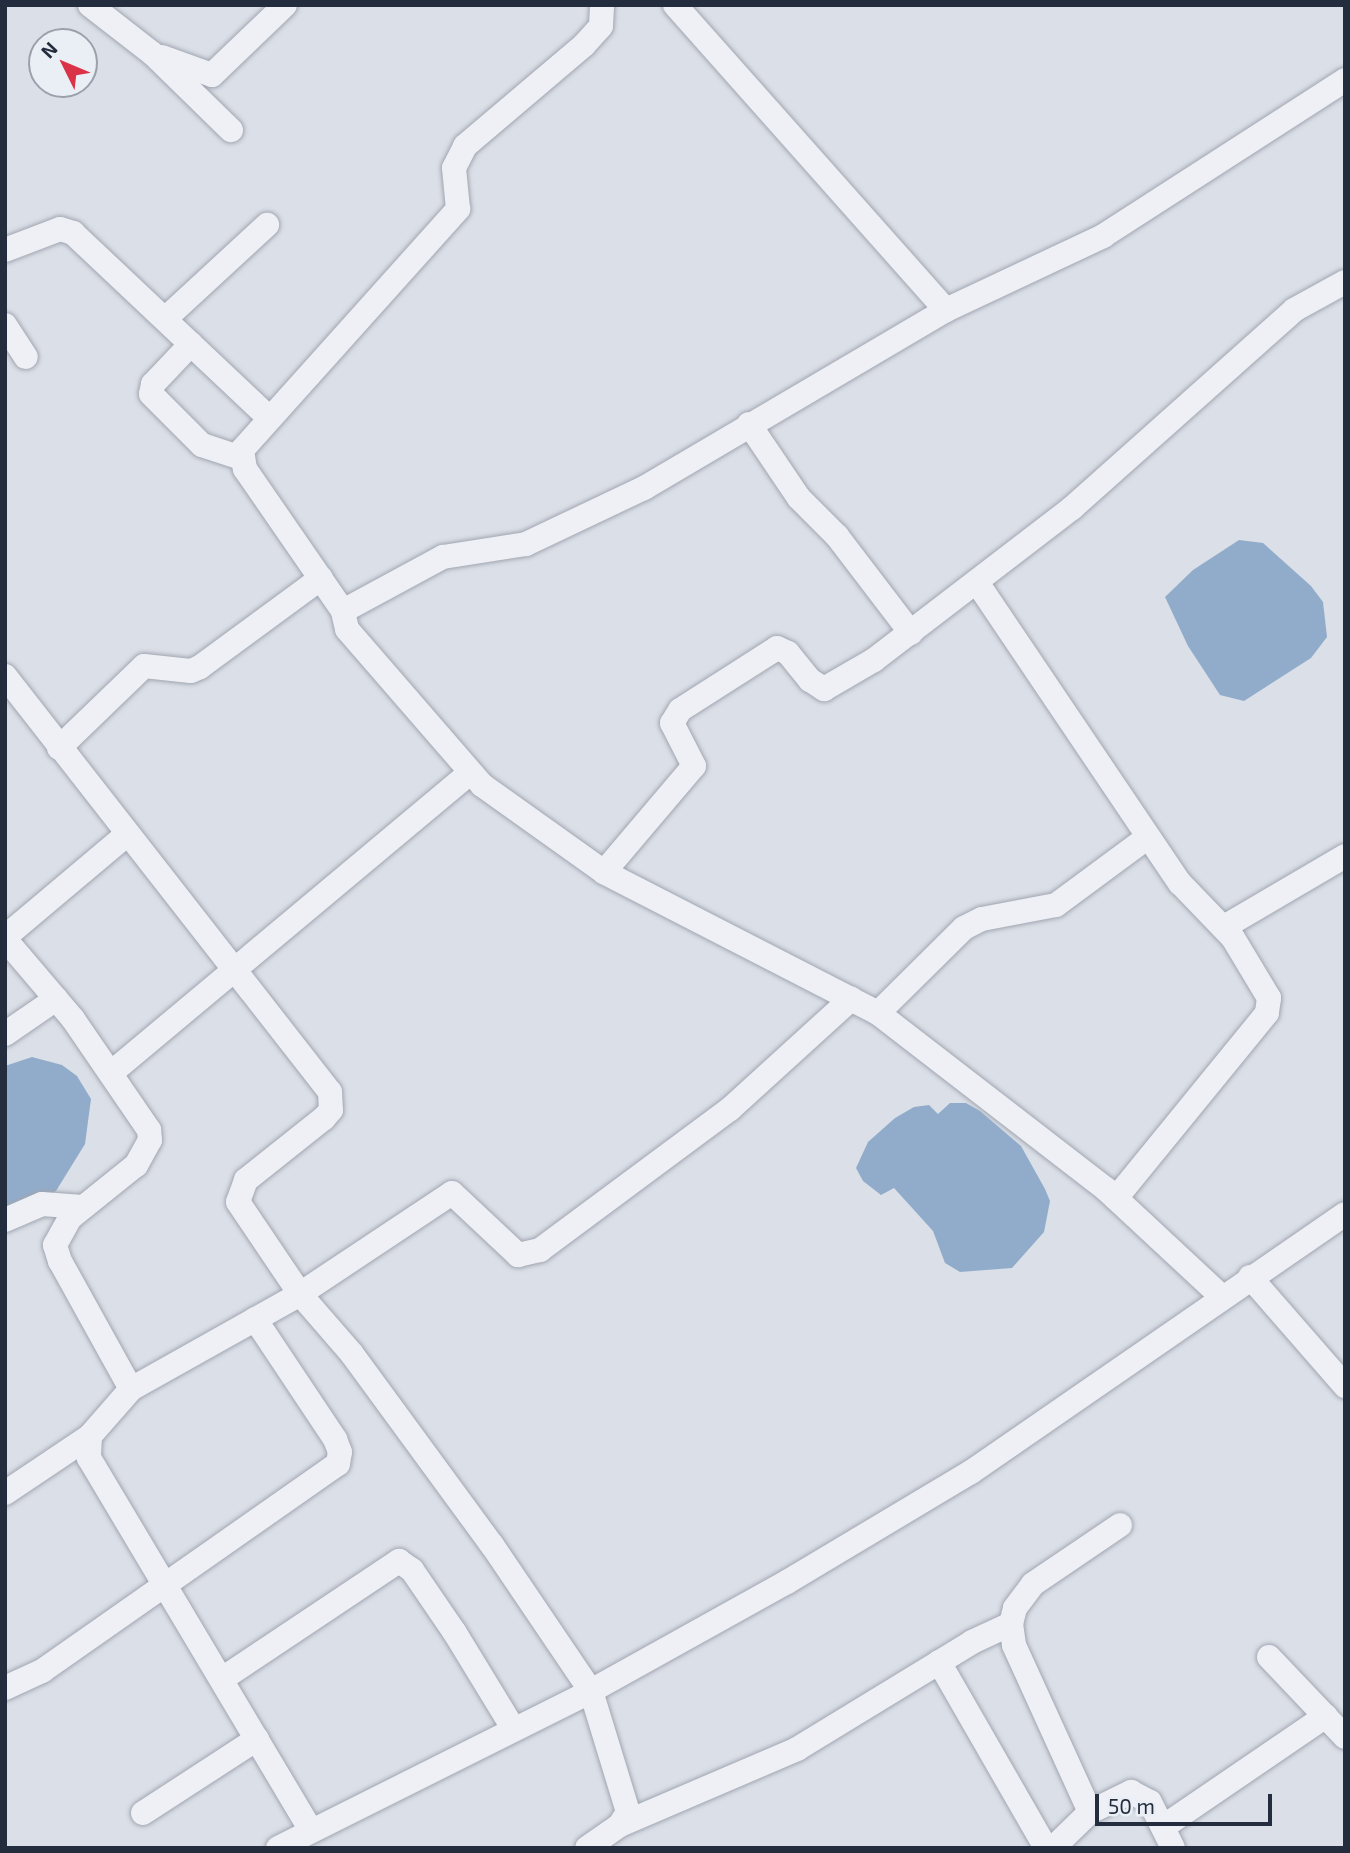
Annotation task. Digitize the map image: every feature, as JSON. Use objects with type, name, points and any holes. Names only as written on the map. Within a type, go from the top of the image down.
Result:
[{"type":"street","points":[[90,5],[153,54],[231,130]]},
{"type":"street","points":[[153,54],[212,75],[285,5]]},
{"type":"street","points":[[241,458],[242,450],[269,418],[458,209],[454,168],[465,146],[584,45],[601,26],[602,5]]},
{"type":"street","points":[[675,5],[946,310]]},
{"type":"street","points":[[343,611],[443,557],[526,544],[644,488],[946,310],[1103,236],[1345,80]]},
{"type":"street","points":[[165,319],[267,225]]},
{"type":"street","points":[[5,250],[60,229],[73,233],[269,418]]},
{"type":"street","points":[[604,872],[694,766],[672,723],[680,710],[777,648],[788,653],[810,680],[824,689],[911,633],[978,584],[1114,471],[1244,350],[1294,310],[1345,282]]},
{"type":"street","points":[[5,325],[26,357]]},
{"type":"street","points":[[191,344],[153,384],[151,394],[201,445],[241,458],[343,611],[347,629],[482,785],[604,872],[878,1013],[1116,1198],[1221,1296]]},
{"type":"street","points":[[749,424],[799,498],[837,536],[911,633]]},
{"type":"street","points":[[59,748],[144,666],[191,671],[200,667],[321,578]]},
{"type":"street","points":[[978,584],[1180,883],[1224,927],[1264,986],[1269,998],[1267,1013],[1116,1198]]},
{"type":"street","points":[[5,676],[126,835],[236,970],[333,1101],[324,1118],[239,1190],[242,1213],[300,1294],[352,1354],[492,1545],[591,1692],[626,1796],[628,1812],[620,1825]]},
{"type":"street","points":[[111,1073],[471,773]]},
{"type":"street","points":[[126,835],[5,938],[56,999],[140,1113],[150,1140],[135,1165],[83,1208],[59,1232],[55,1245],[60,1261],[131,1389]]},
{"type":"street","points":[[878,1013],[964,928],[982,919],[1056,905],[1149,837]]},
{"type":"street","points":[[1224,927],[1345,856]]},
{"type":"street","points":[[5,1034],[56,999]]},
{"type":"street","points":[[5,1493],[90,1436],[131,1389],[300,1294],[452,1193],[518,1255],[540,1250],[730,1109],[851,999]]},
{"type":"street","points":[[5,1220],[42,1204],[83,1208]]},
{"type":"street","points":[[278,1848],[513,1728],[591,1692],[971,1472],[1221,1296],[1345,1214]]},
{"type":"street","points":[[1250,1277],[1345,1386]]},
{"type":"street","points":[[5,1688],[43,1671],[168,1586],[338,1464],[340,1452],[335,1439],[255,1319]]},
{"type":"street","points":[[90,1436],[87,1447],[96,1472],[168,1586],[311,1831]]},
{"type":"street","points":[[587,1848],[620,1825],[797,1749],[939,1662],[1011,1623],[1033,1584],[1120,1525]]},
{"type":"street","points":[[222,1679],[399,1561],[411,1570],[513,1728]]},
{"type":"street","points":[[1011,1623],[1014,1645],[1090,1812]]},
{"type":"street","points":[[1269,1657],[1345,1737]]},
{"type":"street","points":[[939,1662],[1046,1848]]},
{"type":"street","points":[[1053,1848],[1090,1812],[1112,1798],[1139,1794],[1150,1802],[1168,1837],[1326,1716]]},
{"type":"street","points":[[143,1813],[257,1739]]},
{"type":"water","points":[[1239,540],[1263,543],[1311,586],[1323,602],[1327,637],[1311,658],[1244,701],[1220,695],[1188,646],[1165,597],[1193,570]]},
{"type":"water","points":[[32,1057],[62,1065],[77,1076],[91,1099],[85,1144],[56,1191],[5,1215],[5,1066]]},
{"type":"water","points":[[950,1103],[966,1103],[980,1111],[1021,1146],[1050,1201],[1044,1232],[1012,1268],[960,1272],[945,1263],[933,1231],[894,1188],[881,1195],[863,1181],[856,1168],[868,1142],[895,1118],[914,1107],[929,1105],[938,1114]]}]
